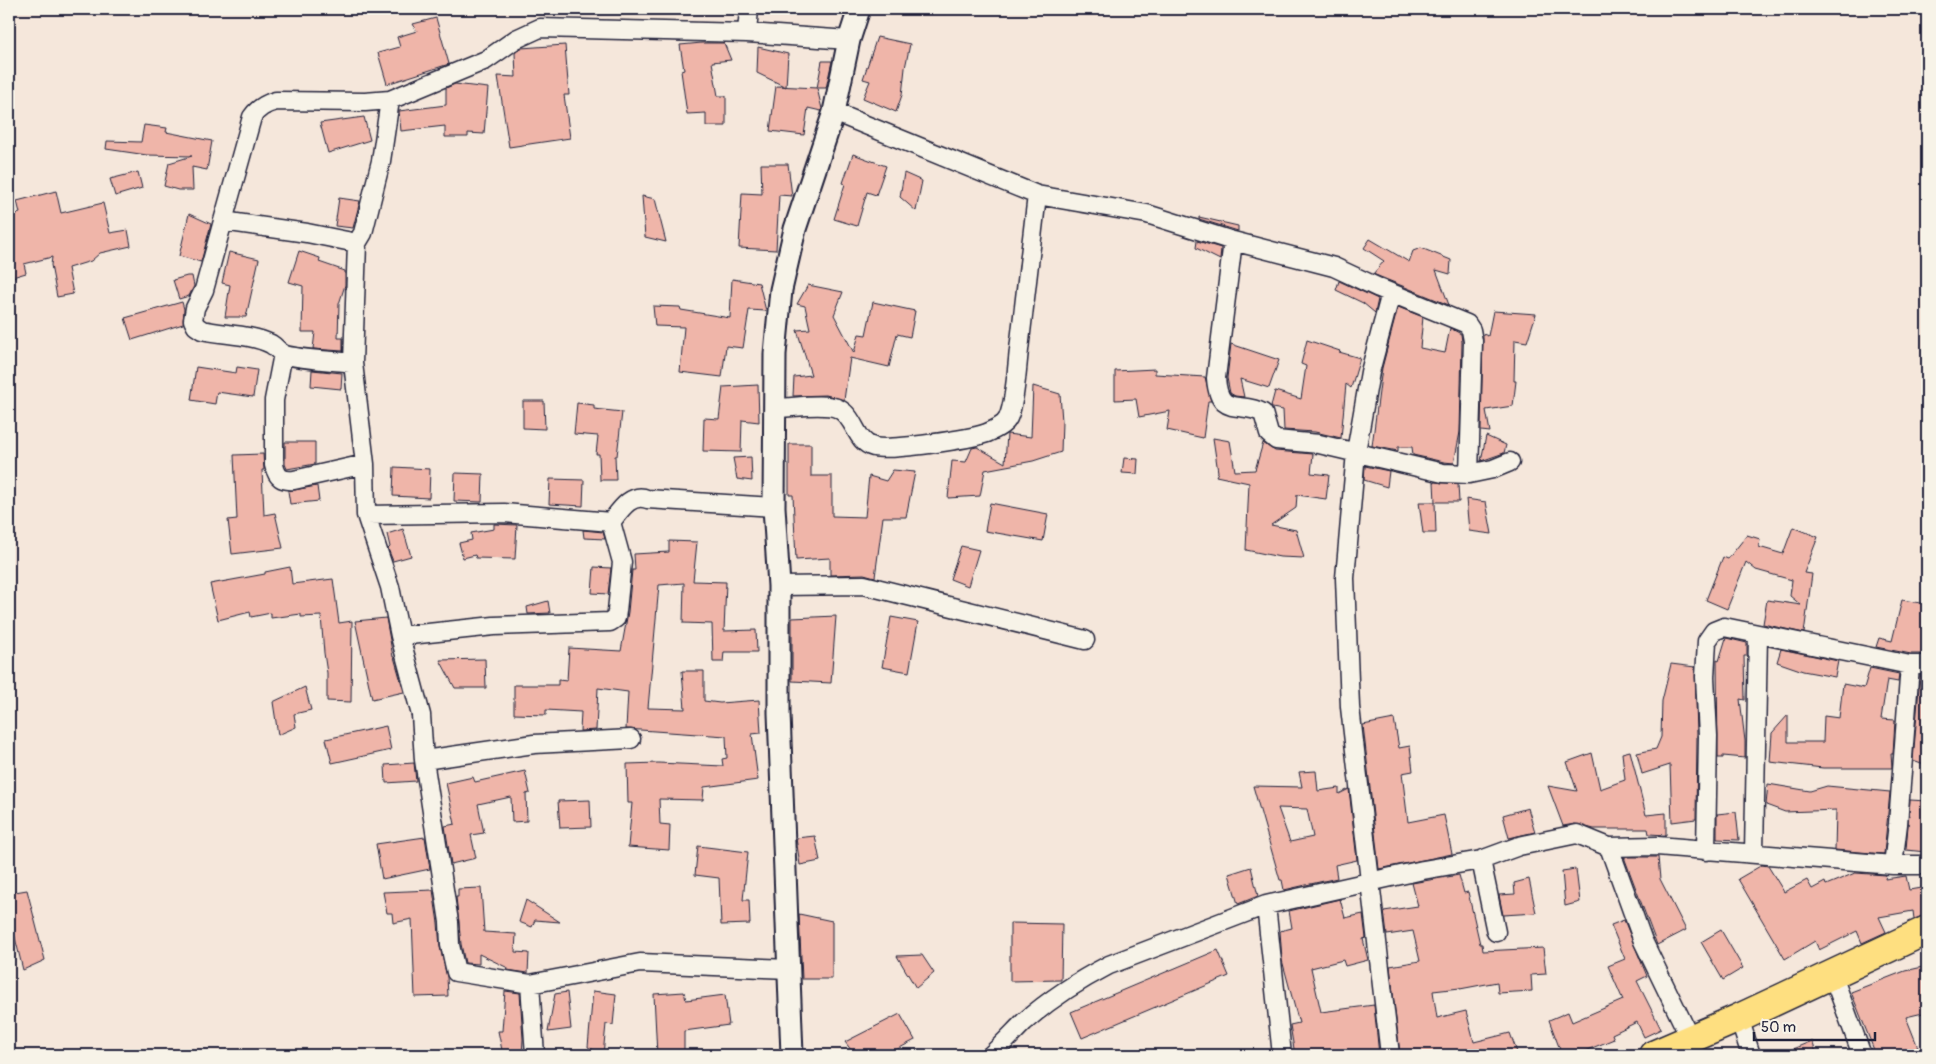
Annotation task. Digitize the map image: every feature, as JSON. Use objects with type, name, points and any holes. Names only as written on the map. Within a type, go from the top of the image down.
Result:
[{"type":"main road","points":[[1653,1055],[1833,976],[1927,930]]},
{"type":"street","points":[[747,33],[748,9]]},
{"type":"street","points":[[792,1055],[779,713],[779,586],[774,507],[775,354],[782,290],[795,229],[834,112],[849,40],[859,9]]},
{"type":"street","points":[[353,362],[283,354],[270,343],[202,330],[196,326],[193,320],[195,308],[204,290],[249,127],[256,111],[261,107],[276,101],[365,102],[390,100],[486,60],[516,39],[540,28],[747,33],[849,40]]},
{"type":"street","points":[[390,100],[381,161],[363,233],[357,243],[353,362],[365,464],[366,515],[390,587],[400,636],[421,715],[424,760],[450,922],[450,945],[456,972],[530,984],[640,963],[790,969]]},
{"type":"street","points":[[834,112],[1037,196],[1147,214],[1232,241],[1334,267],[1391,293],[1460,320],[1467,324],[1473,341],[1470,474]]},
{"type":"street","points":[[776,408],[829,406],[838,408],[846,414],[866,444],[876,448],[907,446],[972,437],[988,432],[1002,424],[1008,418],[1015,385],[1037,196]]},
{"type":"street","points":[[223,221],[307,233],[357,243]]},
{"type":"street","points":[[1232,241],[1216,378],[1218,393],[1222,400],[1232,407],[1256,410],[1263,413],[1269,434],[1276,440],[1318,444],[1443,473],[1470,474],[1493,469],[1510,462]]},
{"type":"street","points":[[1390,1055],[1350,707],[1345,578],[1356,452],[1370,372],[1391,293]]},
{"type":"street","points":[[283,354],[274,400],[274,465],[281,479],[285,481],[294,480],[365,464]]},
{"type":"street","points":[[611,522],[628,502],[637,497],[774,507]]},
{"type":"street","points":[[366,515],[504,513],[611,522]]},
{"type":"street","points":[[400,636],[494,626],[604,623],[614,620],[617,610],[622,562],[611,522]]},
{"type":"street","points":[[779,586],[864,585],[1085,640]]},
{"type":"street","points":[[1706,851],[1708,736],[1705,677],[1707,641],[1714,631],[1724,627],[1910,665],[1927,665]]},
{"type":"street","points":[[1754,853],[1758,634]]},
{"type":"street","points":[[1892,864],[1898,824],[1910,665]]},
{"type":"street","points":[[424,760],[534,744],[631,739]]},
{"type":"street","points":[[997,1053],[1022,1024],[1046,1004],[1084,978],[1108,965],[1266,905],[1482,860],[1519,846],[1577,834],[1609,847],[1657,846],[1706,851],[1927,865]]},
{"type":"street","points":[[1609,847],[1643,940],[1690,1040]]},
{"type":"street","points":[[1482,860],[1496,932]]},
{"type":"street","points":[[1266,905],[1282,1055]]},
{"type":"street","points":[[1833,976],[1862,1055]]},
{"type":"street","points":[[530,984],[535,1055]]},
{"type":"street","points":[[1740,1018],[1751,1055]]},
{"type":"building","points":[[436,18],[449,64],[387,84],[378,53],[400,47],[397,37],[417,31],[413,24]]},
{"type":"building","points":[[877,37],[910,44],[902,95],[896,112],[863,98],[870,81],[863,79]]},
{"type":"building","points":[[724,43],[731,60],[712,62],[718,96],[726,96],[726,126],[706,126],[706,113],[687,114],[681,71],[684,70],[680,45]]},
{"type":"building","points":[[565,45],[569,95],[564,95],[570,138],[509,147],[498,76],[516,77],[515,53],[521,48]]},
{"type":"building","points":[[758,47],[788,54],[786,87],[757,73]]},
{"type":"building","points":[[822,61],[832,61],[826,88],[817,88]]},
{"type":"building","points":[[455,84],[488,88],[484,134],[468,133],[468,137],[445,137],[445,126],[401,131],[399,111],[446,105],[446,88]]},
{"type":"building","points":[[776,86],[817,88],[822,109],[821,111],[808,108],[804,135],[770,131]]},
{"type":"building","points":[[364,117],[370,140],[328,153],[320,123]]},
{"type":"building","points":[[144,125],[167,128],[166,132],[212,141],[207,170],[192,167],[193,190],[178,190],[164,186],[169,163],[192,156],[147,155],[106,149],[107,141],[141,142]]},
{"type":"building","points":[[853,154],[886,166],[876,195],[867,192],[857,226],[834,219]]},
{"type":"building","points":[[761,164],[788,164],[792,196],[779,195],[776,250],[739,248],[742,193],[762,194]]},
{"type":"building","points":[[138,172],[142,188],[115,196],[110,179]]},
{"type":"building","points":[[904,173],[922,181],[916,211],[900,197]]},
{"type":"building","points":[[56,191],[61,213],[103,203],[110,233],[128,230],[131,246],[100,253],[91,261],[68,268],[73,294],[57,297],[51,265],[52,257],[24,264],[26,273],[9,278],[9,216],[20,213],[17,201]]},
{"type":"building","points":[[642,196],[655,199],[666,242],[645,237]]},
{"type":"building","points":[[339,198],[360,201],[353,228],[335,226]]},
{"type":"building","points":[[189,214],[211,224],[201,262],[179,256]]},
{"type":"building","points":[[1199,217],[1238,226],[1238,231],[1199,219]]},
{"type":"building","points":[[1370,239],[1409,262],[1413,251],[1421,248],[1451,260],[1450,274],[1436,270],[1449,305],[1373,274],[1384,261],[1364,248]]},
{"type":"building","points":[[1197,241],[1221,248],[1220,260],[1196,248]]},
{"type":"building","points":[[299,251],[320,258],[319,262],[345,271],[345,285],[339,304],[338,338],[343,338],[343,351],[313,349],[315,332],[302,332],[303,286],[289,282]]},
{"type":"building","points":[[229,252],[259,259],[246,317],[225,317],[230,285],[222,283]]},
{"type":"building","points":[[192,276],[194,286],[189,296],[179,299],[173,280]]},
{"type":"building","points":[[732,279],[759,283],[766,311],[749,310],[743,348],[726,346],[722,377],[680,372],[684,327],[655,326],[653,306],[680,307],[681,310],[730,318]]},
{"type":"building","points":[[1339,281],[1378,299],[1375,313],[1363,303],[1336,290]]},
{"type":"building","points":[[808,285],[843,292],[834,315],[854,353],[859,334],[866,335],[873,302],[915,311],[910,337],[897,334],[889,367],[850,358],[844,400],[826,395],[793,396],[794,377],[811,375],[797,330],[810,329],[805,306],[797,304]]},
{"type":"building","points":[[182,302],[184,309],[183,324],[132,340],[125,318]]},
{"type":"building","points":[[1398,307],[1423,317],[1420,348],[1445,353],[1450,328],[1461,334],[1460,432],[1454,463],[1413,455],[1412,447],[1398,447],[1398,451],[1372,446],[1382,368]]},
{"type":"building","points":[[1493,311],[1536,314],[1527,342],[1515,340],[1514,381],[1516,381],[1513,406],[1486,410],[1490,432],[1481,431],[1483,334],[1488,336]]},
{"type":"building","points":[[1307,340],[1360,358],[1351,388],[1346,384],[1341,438],[1315,432],[1284,430],[1283,410],[1272,408],[1271,406],[1275,391],[1301,399],[1306,366],[1301,364]]},
{"type":"building","points":[[1231,344],[1279,360],[1269,388],[1240,379],[1244,397],[1235,396],[1230,393],[1227,378]]},
{"type":"building","points":[[196,367],[236,373],[237,367],[257,370],[253,397],[217,392],[215,404],[191,400]]},
{"type":"building","points":[[1155,369],[1155,374],[1205,377],[1211,401],[1208,401],[1203,438],[1167,430],[1170,411],[1139,417],[1136,399],[1115,400],[1115,371]]},
{"type":"building","points":[[312,370],[342,373],[341,389],[311,386]]},
{"type":"building","points":[[758,385],[759,422],[742,420],[741,452],[703,451],[704,418],[719,419],[723,387]]},
{"type":"building","points":[[1033,386],[1060,394],[1062,421],[1061,452],[1033,461],[985,470],[980,496],[948,498],[952,461],[966,462],[972,448],[977,447],[1005,463],[1007,434],[1031,437]]},
{"type":"building","points":[[523,401],[544,401],[545,429],[523,428]]},
{"type":"building","points":[[577,403],[594,405],[594,409],[622,412],[617,456],[615,456],[616,480],[600,480],[599,454],[596,454],[598,436],[574,434]]},
{"type":"building","points":[[1486,436],[1506,445],[1504,453],[1481,461]]},
{"type":"building","points":[[1213,438],[1230,441],[1235,471],[1255,470],[1263,443],[1275,451],[1313,454],[1311,473],[1329,475],[1326,499],[1297,495],[1296,508],[1271,525],[1296,530],[1304,558],[1280,557],[1246,550],[1249,483],[1216,476],[1218,472]]},
{"type":"building","points":[[285,442],[315,442],[315,464],[287,469],[285,464]]},
{"type":"building","points":[[789,444],[811,444],[811,476],[832,476],[832,516],[865,517],[869,476],[886,481],[893,470],[915,472],[906,517],[883,517],[875,577],[864,574],[830,575],[830,558],[796,560],[793,495],[789,495]]},
{"type":"building","points":[[263,454],[264,515],[275,513],[283,548],[232,554],[228,520],[237,519],[234,455]]},
{"type":"building","points":[[751,457],[752,481],[737,479],[733,458]]},
{"type":"building","points":[[1124,458],[1138,459],[1137,474],[1122,473]]},
{"type":"building","points":[[1365,466],[1389,471],[1387,487],[1364,480]]},
{"type":"building","points":[[394,467],[430,469],[429,498],[393,496]]},
{"type":"building","points":[[455,473],[483,474],[482,502],[454,501]]},
{"type":"building","points":[[550,479],[584,480],[583,506],[549,504]]},
{"type":"building","points":[[1434,482],[1458,484],[1459,502],[1435,502]]},
{"type":"building","points":[[317,486],[319,501],[290,504],[288,491]]},
{"type":"building","points":[[1466,499],[1486,502],[1492,534],[1469,531]]},
{"type":"building","points":[[1419,502],[1435,502],[1436,533],[1423,533]]},
{"type":"building","points":[[990,503],[1048,514],[1043,541],[985,531]]},
{"type":"building","points":[[494,524],[517,525],[515,559],[476,558],[475,555],[463,558],[459,543],[472,540],[471,533],[494,529]]},
{"type":"building","points":[[1793,527],[1818,537],[1804,573],[1812,574],[1804,633],[1763,624],[1767,600],[1801,605],[1790,596],[1792,580],[1756,570],[1746,562],[1727,609],[1706,600],[1723,557],[1728,559],[1747,535],[1760,539],[1759,547],[1783,554]]},
{"type":"building","points":[[403,529],[411,556],[393,561],[388,549],[390,547],[387,534]]},
{"type":"building","points":[[583,530],[603,532],[605,539],[584,538]]},
{"type":"building","points":[[669,541],[697,542],[693,581],[726,582],[724,631],[756,630],[757,652],[724,652],[723,662],[713,662],[712,624],[683,623],[684,583],[659,585],[648,708],[685,709],[682,671],[704,671],[704,701],[720,703],[759,700],[761,733],[752,734],[758,780],[704,787],[703,800],[659,799],[660,824],[670,825],[669,850],[628,847],[632,803],[628,803],[627,764],[658,763],[723,766],[722,759],[727,758],[726,736],[626,729],[628,692],[598,688],[596,730],[580,731],[581,712],[546,710],[546,715],[514,714],[514,685],[558,685],[558,680],[567,681],[569,648],[621,651],[628,612],[632,570],[635,570],[634,554],[669,552]]},
{"type":"building","points":[[961,546],[979,550],[968,586],[950,579]]},
{"type":"building","points":[[290,567],[292,584],[333,579],[339,623],[352,621],[351,702],[327,701],[327,673],[321,616],[301,617],[301,614],[271,618],[271,613],[251,617],[250,612],[218,620],[210,584],[265,574],[265,572]]},
{"type":"building","points":[[594,567],[611,568],[608,594],[592,593]]},
{"type":"building","points":[[1902,600],[1927,604],[1927,654],[1911,654],[1876,647],[1879,638],[1892,641]]},
{"type":"building","points":[[548,601],[550,613],[528,614],[527,607]]},
{"type":"building","points":[[836,616],[831,683],[792,681],[792,618]]},
{"type":"building","points":[[891,617],[918,622],[909,672],[882,667]]},
{"type":"building","points":[[386,618],[393,657],[404,692],[372,699],[355,621]]},
{"type":"building","points":[[1726,638],[1747,643],[1747,656],[1744,656],[1745,700],[1740,699],[1745,758],[1723,756],[1723,758],[1718,758],[1717,660],[1719,661]]},
{"type":"building","points":[[1781,649],[1838,661],[1835,677],[1803,671],[1777,662]]},
{"type":"building","points":[[485,659],[486,688],[455,688],[440,660]]},
{"type":"building","points":[[1671,664],[1695,667],[1697,736],[1696,819],[1672,822],[1670,765],[1642,774],[1637,753],[1656,749],[1661,737],[1662,701]]},
{"type":"building","points":[[1870,668],[1899,674],[1898,682],[1887,680],[1881,719],[1895,720],[1893,754],[1891,754],[1892,768],[1823,768],[1770,762],[1772,733],[1788,715],[1788,742],[1823,742],[1824,716],[1839,718],[1843,684],[1864,688]]},
{"type":"building","points":[[1920,676],[1927,676],[1927,766],[1913,761]]},
{"type":"building","points":[[305,687],[311,710],[294,714],[296,727],[278,735],[273,702]]},
{"type":"building","points":[[1394,719],[1399,748],[1410,746],[1413,771],[1402,773],[1408,822],[1444,815],[1452,854],[1379,869],[1363,725]]},
{"type":"building","points":[[386,726],[391,750],[332,763],[326,739]]},
{"type":"building","points":[[1630,751],[1646,815],[1666,813],[1666,835],[1649,834],[1648,829],[1594,829],[1575,824],[1563,826],[1548,786],[1577,791],[1567,762],[1592,753],[1600,789],[1625,780],[1622,753]]},
{"type":"building","points":[[414,763],[416,781],[386,783],[385,765]]},
{"type":"building","points":[[525,771],[530,793],[526,794],[527,821],[512,822],[511,797],[478,804],[484,833],[471,835],[476,858],[451,864],[445,826],[455,824],[446,783],[473,777],[475,782]]},
{"type":"building","points":[[1316,771],[1318,791],[1339,788],[1339,794],[1349,789],[1357,860],[1335,865],[1337,878],[1284,890],[1253,786],[1302,787],[1299,772]],"holes":[[[1278,808],[1307,809],[1313,837],[1290,842]]]},
{"type":"building","points":[[1768,784],[1810,791],[1827,786],[1890,792],[1884,854],[1835,850],[1836,810],[1785,812],[1766,805]]},
{"type":"building","points":[[590,800],[591,827],[560,828],[558,801]]},
{"type":"building","points":[[1910,800],[1927,801],[1926,852],[1906,850]]},
{"type":"building","points":[[1528,808],[1535,832],[1509,838],[1503,815]]},
{"type":"building","points":[[1736,812],[1739,840],[1717,839],[1717,814]]},
{"type":"building","points":[[815,836],[820,861],[800,865],[796,838]]},
{"type":"building","points":[[425,837],[430,869],[382,879],[376,844]]},
{"type":"building","points":[[698,846],[748,852],[743,900],[749,900],[750,924],[721,925],[719,878],[695,875]]},
{"type":"building","points":[[1624,857],[1658,857],[1660,879],[1686,930],[1657,945]]},
{"type":"building","points":[[1762,865],[1768,866],[1784,892],[1807,880],[1812,889],[1825,882],[1826,885],[1855,873],[1886,875],[1885,879],[1906,876],[1909,890],[1927,887],[1927,915],[1914,919],[1913,911],[1879,917],[1886,932],[1862,943],[1857,931],[1819,950],[1815,941],[1785,959],[1738,879]]},
{"type":"building","points":[[1251,867],[1258,896],[1238,904],[1229,874]]},
{"type":"building","points":[[1576,869],[1580,902],[1565,906],[1562,871]]},
{"type":"building","points":[[1459,875],[1464,893],[1468,892],[1483,951],[1543,948],[1546,974],[1531,975],[1532,991],[1498,993],[1497,982],[1460,989],[1433,991],[1437,1018],[1466,1011],[1474,1042],[1510,1033],[1518,1055],[1400,1055],[1390,966],[1420,961],[1413,931],[1387,935],[1384,911],[1418,906],[1412,883]]},
{"type":"building","points":[[1529,879],[1536,913],[1503,915],[1499,895],[1515,894],[1514,883]]},
{"type":"building","points":[[481,888],[484,932],[516,934],[515,952],[529,953],[528,973],[507,970],[508,968],[479,954],[479,964],[465,963],[456,897],[458,897],[458,889]]},
{"type":"building","points":[[27,890],[45,960],[23,970],[9,913],[9,893]]},
{"type":"building","points":[[433,890],[440,947],[447,977],[448,996],[415,997],[412,919],[393,923],[392,913],[387,913],[383,892]]},
{"type":"building","points":[[1340,899],[1345,918],[1363,914],[1366,938],[1363,939],[1368,960],[1345,966],[1343,960],[1311,968],[1321,1012],[1374,1005],[1379,1055],[1295,1055],[1290,1025],[1299,1023],[1282,960],[1280,931],[1292,928],[1289,911]]},
{"type":"building","points":[[526,900],[560,922],[535,920],[532,927],[519,922]]},
{"type":"building","points":[[799,914],[832,921],[832,979],[802,979]]},
{"type":"building","points":[[1624,920],[1647,976],[1637,981],[1661,1029],[1644,1037],[1637,1022],[1612,1034],[1614,1039],[1575,1055],[1562,1055],[1549,1020],[1568,1012],[1572,1022],[1623,1000],[1608,966],[1625,959],[1611,925]]},
{"type":"building","points":[[1010,923],[1062,924],[1061,980],[1010,981]]},
{"type":"building","points":[[1721,930],[1743,968],[1723,980],[1701,942]]},
{"type":"building","points":[[1218,950],[1229,976],[1082,1038],[1071,1012]]},
{"type":"building","points":[[922,955],[934,973],[916,988],[897,956]]},
{"type":"building","points":[[1927,966],[1927,1012],[1906,1017],[1921,1055],[1876,1055],[1851,992],[1905,971]]},
{"type":"building","points":[[505,991],[520,993],[523,1039],[522,1055],[503,1055],[498,1031],[502,1031]]},
{"type":"building","points":[[593,991],[616,994],[613,1025],[606,1024],[603,1055],[588,1047]]},
{"type":"building","points":[[567,992],[571,1029],[548,1032],[555,994]]},
{"type":"building","points":[[684,992],[686,1000],[725,995],[729,1025],[684,1031],[684,1055],[657,1055],[654,994]]},
{"type":"building","points":[[900,1014],[915,1040],[886,1055],[855,1055],[845,1042]]},
{"type":"building","points":[[1812,1041],[1817,1055],[1778,1055]]}]
